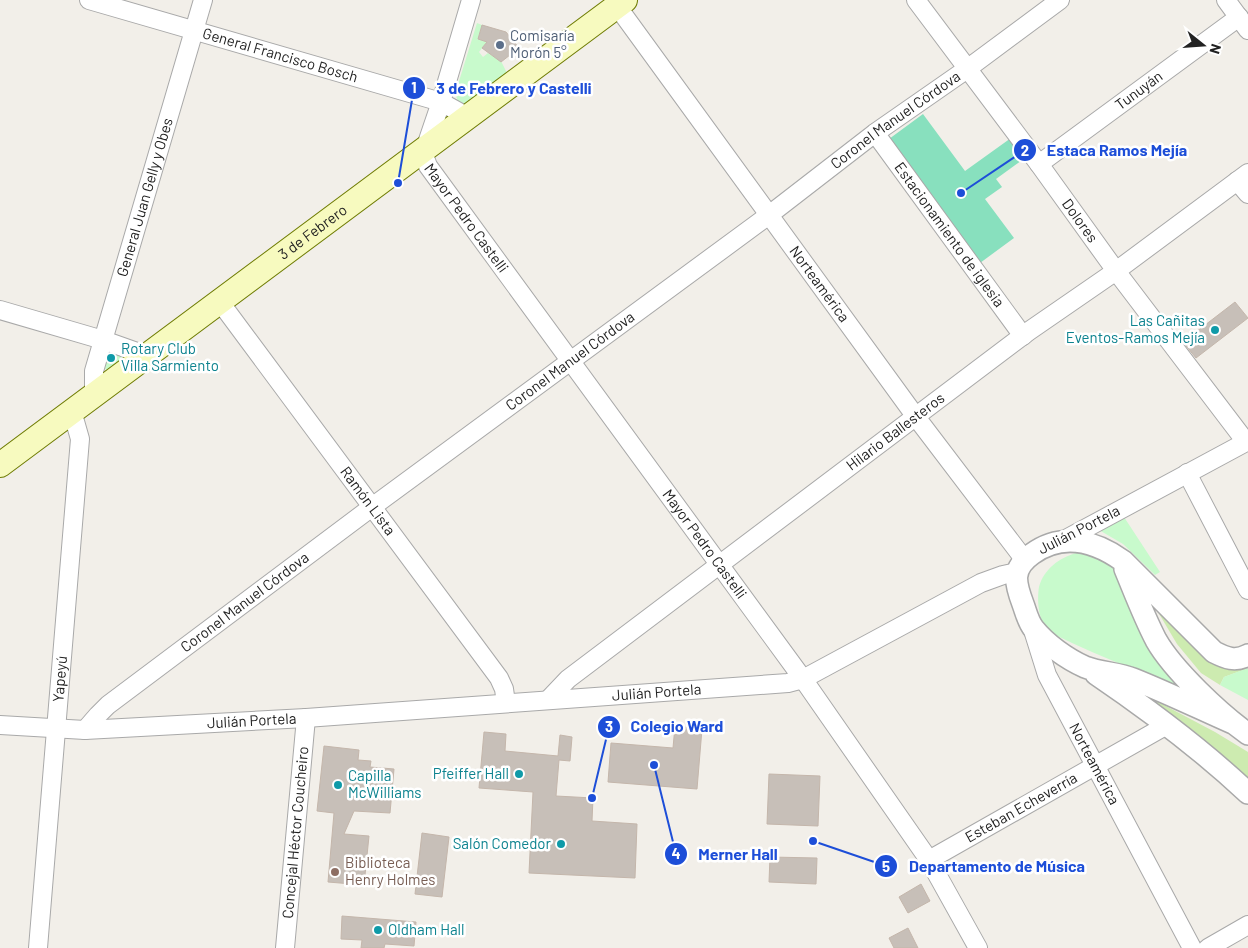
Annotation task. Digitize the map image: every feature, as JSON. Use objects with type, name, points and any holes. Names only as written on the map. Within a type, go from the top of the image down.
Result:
[{"type":"main road","name":"3 de Febrero","points":[[0,465],[621,3]]},
{"type":"street","name":"General Francisco Bosch","points":[[88,0],[441,102],[468,117]]},
{"type":"street","name":"General Juan Gelly y Obes","points":[[94,396],[94,371],[203,0]]},
{"type":"street","points":[[425,149],[471,0]]},
{"type":"street","name":"Dolores","points":[[916,0],[1116,270],[1247,441]]},
{"type":"street","name":"Coronel Manuel Córdova","points":[[86,730],[108,705],[372,507],[769,215],[875,133],[967,69],[1060,0]]},
{"type":"street","points":[[1226,0],[1243,23]]},
{"type":"street","name":"Norteamérica","points":[[621,3],[769,215],[916,417],[1021,566],[1018,591],[1047,675],[1192,948]]},
{"type":"street","name":"Tunuyán","points":[[1039,164],[1243,23]]},
{"type":"street","name":"Estacionamiento de iglesia","points":[[875,133],[1023,336]]},
{"type":"street","name":"Mayor Pedro Castelli","points":[[425,149],[425,158],[428,166],[720,564],[929,860],[978,948]]},
{"type":"street","name":"Hilario Ballesteros","points":[[549,699],[568,679],[1023,336],[1244,183]]},
{"type":"street","name":"Ramón Lista","points":[[220,302],[499,678],[504,689],[506,703]]},
{"type":"street","points":[[0,310],[103,340],[145,357]]},
{"type":"street","name":"Yapeyú","points":[[38,948],[80,439],[72,411]]},
{"type":"street","name":"Julián Portela","points":[[0,725],[86,730],[306,718],[788,682],[803,679],[981,583],[1021,566],[1048,544],[1064,540],[1247,441]]},
{"type":"street","points":[[1187,473],[1248,590]]},
{"type":"street","points":[[1064,540],[1093,545],[1110,551],[1214,652],[1234,660],[1248,655]]},
{"type":"street","points":[[1123,562],[1139,605],[1163,649],[1193,684],[1241,729]]},
{"type":"street","points":[[1032,627],[1059,652],[1086,667],[1167,725],[1223,769],[1248,793]]},
{"type":"street","points":[[1086,667],[1132,679],[1241,729]]},
{"type":"street","name":"Concejal Héctor Coucheiro","points":[[285,948],[306,718]]},
{"type":"street","name":"Esteban Echeverría","points":[[929,860],[1167,725]]},
{"type":"street","points":[[1208,948],[1248,925]]},
{"type":"green space","points":[[477,23],[482,25],[478,39],[487,42],[479,52],[483,57],[488,53],[501,61],[508,75],[467,105],[458,101],[455,94]]},
{"type":"green space","points":[[923,114],[965,171],[1011,138],[1025,158],[996,179],[1002,187],[985,199],[1014,238],[980,263],[889,139]]},
{"type":"green space","points":[[106,351],[122,351],[125,357],[108,370],[102,368]]},
{"type":"green space","points":[[1124,517],[1160,572],[1155,575],[1123,544],[1099,530]]},
{"type":"green space","points":[[1076,553],[1098,555],[1115,569],[1205,702],[1157,679],[1072,643],[1055,635],[1046,628],[1041,619],[1038,603],[1041,581],[1048,570],[1058,561]]},
{"type":"green space","points":[[1158,609],[1222,667],[1246,669],[1224,677],[1220,685],[1201,673],[1177,644]]},
{"type":"green space","points":[[1248,668],[1248,700],[1220,685],[1224,677]]},
{"type":"green space","points":[[1126,685],[1215,732],[1248,752],[1248,782]]},
{"type":"building","name":"Comisaría Morón 5°","points":[[482,25],[506,32],[519,48],[501,62],[482,48],[487,42],[478,39]]},
{"type":"building","name":"Las Cañitas Eventos-Ramos Mejía","points":[[1235,302],[1248,318],[1196,358],[1183,342]]},
{"type":"building","points":[[675,726],[702,729],[697,789],[608,782],[611,743],[673,748]]},
{"type":"building","name":"Salón Comedor","points":[[484,732],[506,734],[505,751],[558,756],[560,735],[572,737],[570,761],[559,760],[556,796],[593,798],[592,821],[637,824],[635,878],[529,873],[533,792],[479,788]]},
{"type":"building","points":[[324,746],[359,750],[358,760],[371,761],[370,767],[394,769],[390,813],[354,811],[344,834],[369,836],[364,885],[328,882],[334,813],[317,811]]},
{"type":"building","points":[[769,774],[820,776],[818,826],[767,824]]},
{"type":"building","points":[[422,833],[449,837],[442,897],[415,894]]},
{"type":"building","points":[[770,857],[817,858],[816,884],[769,882]]},
{"type":"building","points":[[921,884],[930,901],[908,913],[899,897]]},
{"type":"building","name":"Oldham Hall","points":[[342,916],[416,922],[414,946],[385,944],[384,948],[361,948],[362,940],[341,939]]},
{"type":"building","points":[[908,928],[918,948],[894,948],[889,938]]},
{"type":"place","name":"Comisaría Morón 5°","points":[[500,45]]},
{"type":"place","name":"3 de Febrero y Castelli","points":[[398,183]]},
{"type":"place","name":"Estaca Ramos Mejía","points":[[961,193]]},
{"type":"place","name":"Las Cañitas Eventos-Ramos Mejía","points":[[1215,330]]},
{"type":"place","name":"Rotary Club Villa Sarmiento","points":[[111,358]]},
{"type":"place","name":"Merner Hall","points":[[654,765]]},
{"type":"place","name":"Pfeiffer Hall","points":[[519,774]]},
{"type":"place","name":"Capilla McWilliams","points":[[338,785]]},
{"type":"place","name":"Colegio Ward","points":[[592,798]]},
{"type":"place","name":"Departamento de Música","points":[[813,841]]},
{"type":"place","name":"Salón Comedor","points":[[561,844]]},
{"type":"place","name":"Biblioteca Henry Holmes","points":[[335,872]]},
{"type":"place","name":"Oldham Hall","points":[[378,930]]}]
